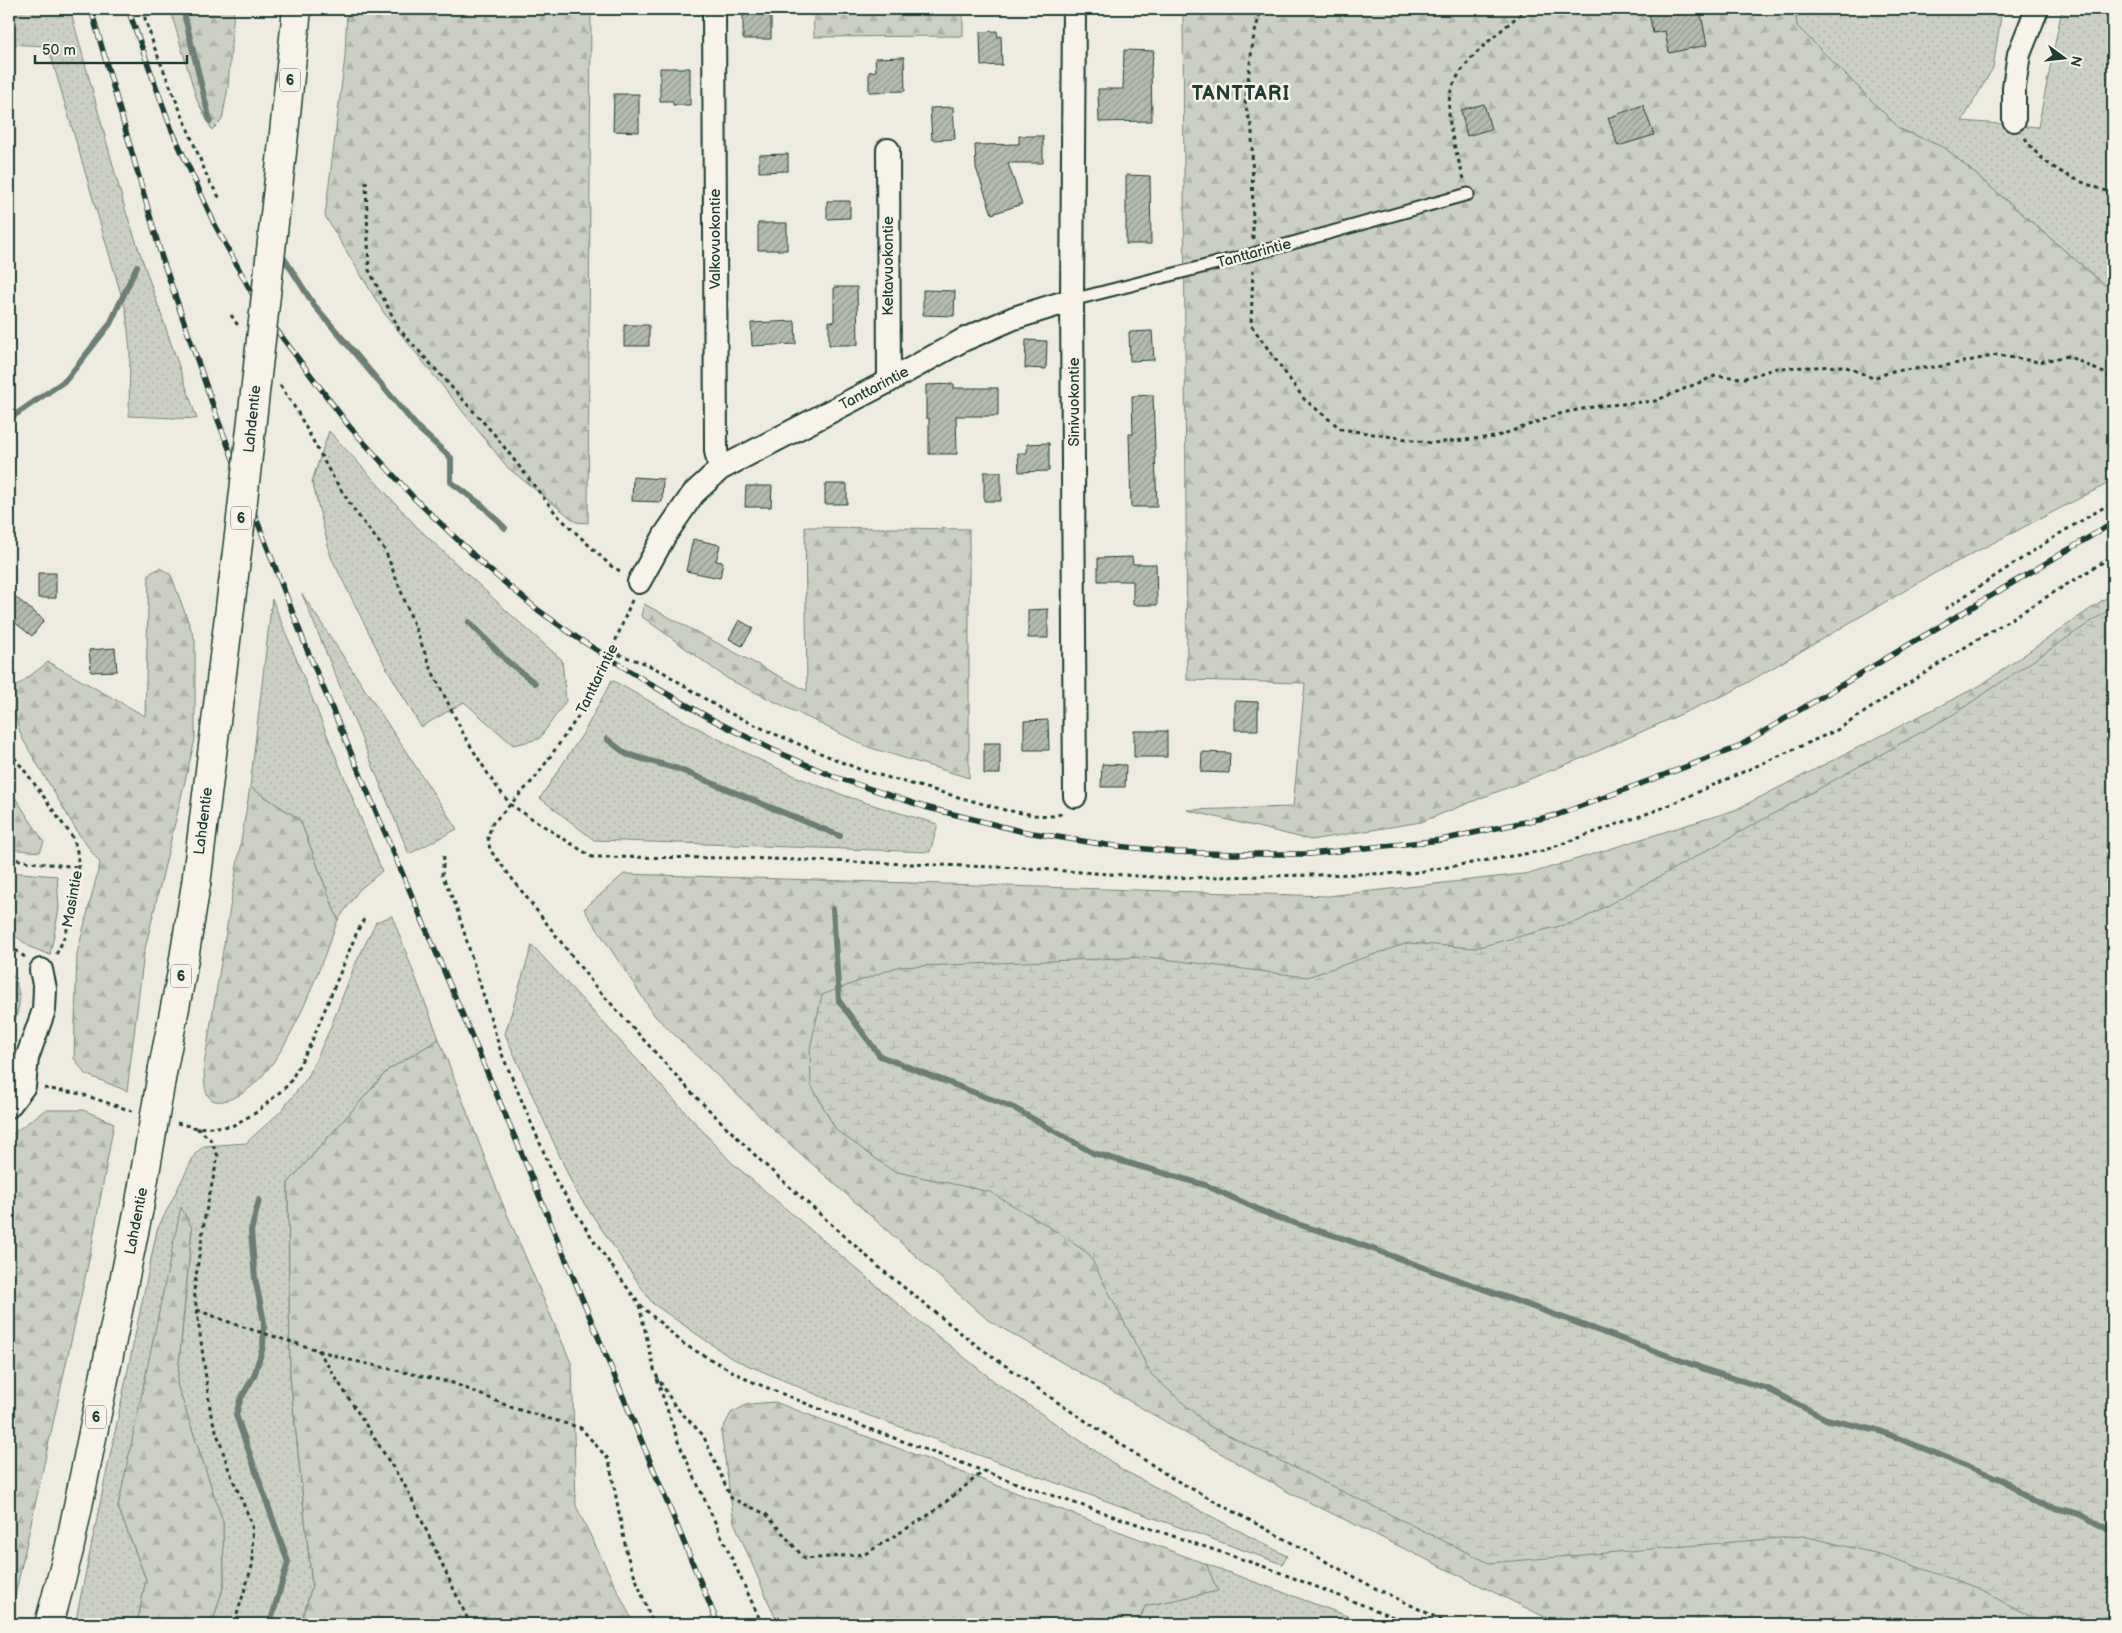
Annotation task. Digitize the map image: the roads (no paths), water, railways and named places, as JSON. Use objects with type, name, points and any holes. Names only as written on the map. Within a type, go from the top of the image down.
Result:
[{"type":"highway","name":"Lahdentie","points":[[49,1624],[69,1550],[138,1208],[181,977],[196,884],[240,527],[297,9]]},
{"type":"street","name":"Valkovuokontie","points":[[714,9],[716,451],[720,469]]},
{"type":"street","name":"Sinivuokontie","points":[[1074,9],[1072,300],[1075,796]]},
{"type":"street","points":[[2014,120],[2014,87],[2018,54],[2037,9]]},
{"type":"street","name":"Keltavuokontie","points":[[888,150],[889,381]]},
{"type":"street","name":"Tanttarintie","points":[[639,582],[665,535],[693,494],[720,469],[889,381],[963,340],[1014,318],[1072,300]]},
{"type":"street","points":[[9,1106],[24,1086],[27,1058],[44,1010],[45,989],[41,970]]},
{"type":"lane","name":"Tanttarintie","points":[[1072,300],[1253,254],[1468,194]]},
{"type":"lane","points":[[60,1624],[69,1550]]},
{"type":"waterway","points":[[183,9],[210,121]]},
{"type":"waterway","points":[[284,258],[314,305],[418,428],[451,458],[451,482],[483,506],[505,528]]},
{"type":"waterway","points":[[9,419],[66,380],[110,324],[137,266]]},
{"type":"waterway","points":[[469,622],[508,662],[535,683]]},
{"type":"waterway","points":[[607,739],[626,754],[678,769],[840,836]]},
{"type":"waterway","points":[[833,909],[839,1001],[880,1056],[1014,1108],[1093,1153],[1205,1185],[1275,1217],[1345,1239],[1710,1371],[1768,1389],[1826,1419],[1880,1431],[2005,1481],[2033,1502],[2079,1514],[2113,1532]]},
{"type":"waterway","points":[[259,1200],[251,1231],[255,1278],[264,1322],[263,1347],[254,1376],[240,1400],[236,1415],[288,1562],[270,1624]]},
{"type":"railway","points":[[91,9],[162,258],[218,420],[308,652],[516,1140],[718,1624]]},
{"type":"railway","points":[[128,9],[171,128],[214,223],[260,308],[349,426],[414,498],[486,567],[538,610],[576,637],[655,687],[715,721],[773,750],[835,777],[925,807],[1020,831],[1107,845],[1176,852],[1234,854],[1310,854],[1441,840],[1557,815],[1736,748],[2113,523]]},
{"type":"district","name":"TANTTARI","points":[[1241,93]]}]
